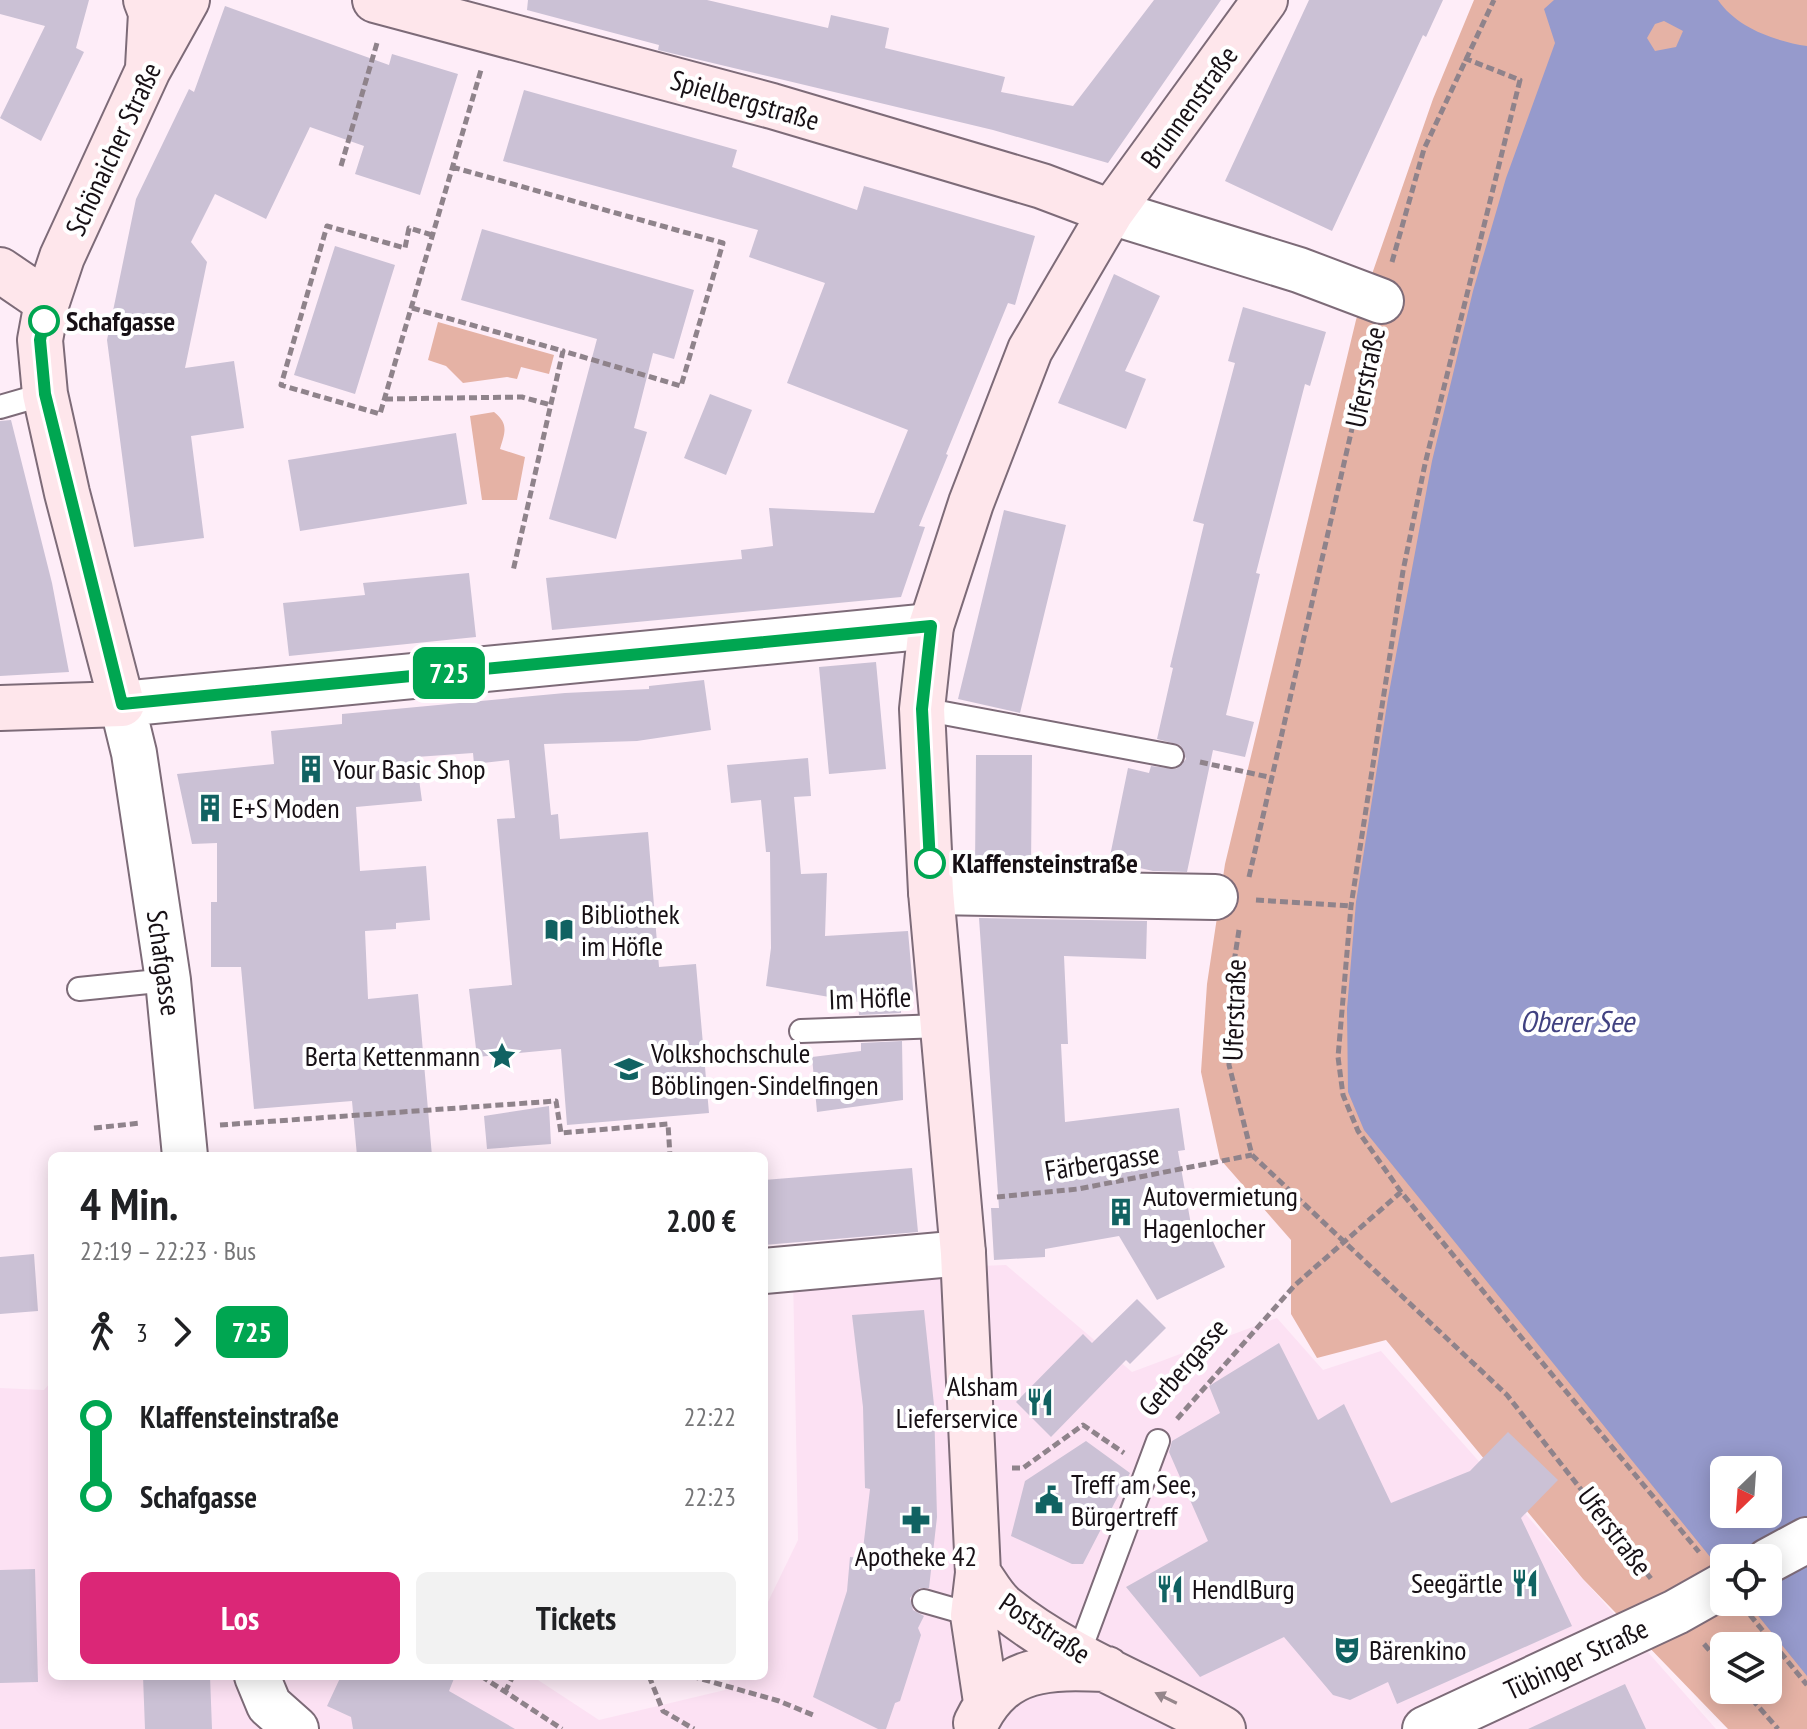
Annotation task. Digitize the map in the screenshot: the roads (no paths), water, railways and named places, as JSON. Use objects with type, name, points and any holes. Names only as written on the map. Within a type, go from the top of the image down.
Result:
[{"type":"main road","points":[[146,0],[151,13],[148,70]]},
{"type":"main road","name":"Schönaicher Straße","points":[[47,302],[62,257],[148,70],[187,0]]},
{"type":"main road","name":"Brunnenstraße","points":[[1111,212],[1265,0]]},
{"type":"main road","name":"Spielbergstraße","points":[[382,2],[832,124],[1042,186],[1111,212]]},
{"type":"main road","points":[[976,1594],[963,1253],[941,1026],[922,709],[931,626],[971,503],[1030,350],[1111,212]]},
{"type":"main road","points":[[0,270],[47,302]]},
{"type":"main road","name":"Schafgasse","points":[[47,302],[40,340],[45,394],[122,704]]},
{"type":"main road","points":[[0,708],[122,704]]},
{"type":"main road","name":"Poststraße","points":[[980,1716],[976,1594],[1001,1605],[1093,1661],[1223,1729]]},
{"type":"main road","name":"Poststraße","points":[[980,1716],[1027,1673],[1093,1661]]},
{"type":"street","name":"Uferstraße","points":[[1111,212],[1299,270],[1381,301]]},
{"type":"street","points":[[122,704],[931,626]]},
{"type":"street","name":"Schafgasse","points":[[122,704],[134,753],[168,980],[184,1142]]},
{"type":"street","points":[[931,892],[1236,902]]},
{"type":"street","points":[[768,1271],[963,1253]]},
{"type":"street","points":[[1782,1553],[1807,1540]]},
{"type":"street","name":"Tübinger Straße","points":[[1425,1729],[1676,1612],[1710,1593]]},
{"type":"lane","points":[[0,407],[45,394]]},
{"type":"lane","points":[[922,709],[1172,756]]},
{"type":"lane","points":[[79,989],[168,980]]},
{"type":"lane","name":"Im Höfle","points":[[801,1031],[941,1026]]},
{"type":"lane","name":"Gerbergasse","points":[[1093,1661],[1158,1441]]},
{"type":"lane","points":[[924,1601],[976,1594]]},
{"type":"water","name":"Oberer See","points":[[1554,0],[1718,0],[1746,26],[1782,41],[1807,46],[1807,1676],[1782,1645],[1782,1632],[1771,1632],[1758,1616],[1782,1616],[1782,1544],[1710,1544],[1710,1557],[1364,1130],[1348,1092],[1347,1009],[1356,902],[1388,698],[1432,461],[1473,291],[1506,178],[1555,43],[1544,9]],"holes":[[[1664,21],[1683,31],[1676,47],[1655,51],[1647,38],[1655,24]]]},
{"type":"place","name":"Schafgasse","points":[[44,321]]},
{"type":"place","name":"Your Basic Shop","points":[[311,769]]},
{"type":"place","name":"E+S Moden","points":[[210,808]]},
{"type":"place","name":"Klaffensteinstraße","points":[[930,863]]},
{"type":"place","name":"Bibliothek im Höfle","points":[[559,930]]},
{"type":"place","name":"Berta Kettenmann","points":[[502,1056]]},
{"type":"place","name":"Volkshochschule Böblingen-Sindelfingen","points":[[629,1069]]},
{"type":"place","name":"Autovermietung Hagenlocher","points":[[1121,1212]]},
{"type":"place","name":"Alsham Lieferservice","points":[[1040,1402]]},
{"type":"place","name":"Treff am See, Bürgertreff","points":[[1049,1500]]},
{"type":"place","name":"Apotheke 42","points":[[916,1520]]},
{"type":"place","name":"Seegärtle","points":[[1525,1583]]},
{"type":"place","name":"HendlBurg","points":[[1170,1589]]},
{"type":"place","name":"Bärenkino","points":[[1347,1650]]}]
